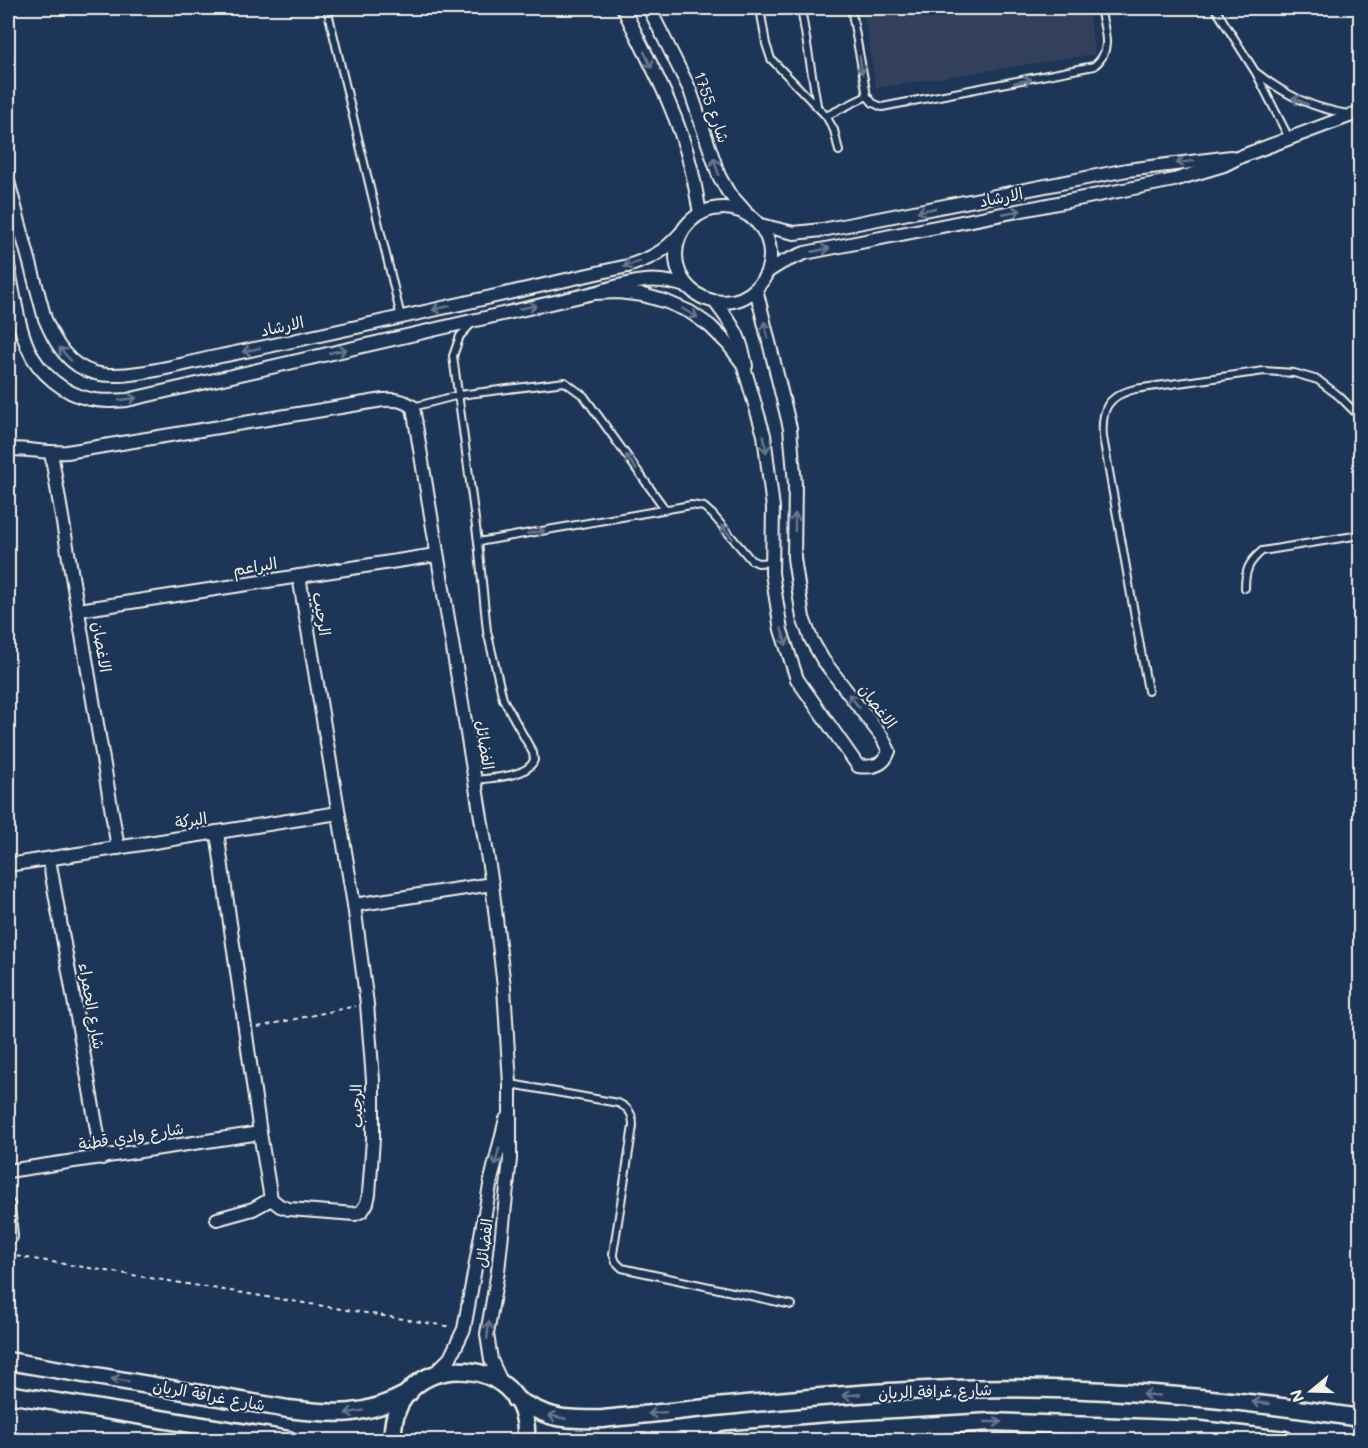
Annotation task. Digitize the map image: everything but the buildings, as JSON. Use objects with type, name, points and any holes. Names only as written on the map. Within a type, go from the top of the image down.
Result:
[{"type":"main road","name":"شارع غرافة الريان","points":[[8,1361],[288,1409],[340,1414],[380,1407],[408,1393],[434,1374]]},
{"type":"main road","points":[[434,1374],[470,1370],[493,1378],[515,1399],[525,1422],[526,1440]]},
{"type":"main road","name":"شارع غرافة الريان","points":[[515,1399],[542,1414],[572,1420],[860,1394],[951,1389],[1056,1390],[1209,1398],[1278,1405],[1360,1418]]},
{"type":"main road","points":[[393,1440],[397,1414],[408,1393]]},
{"type":"main road","name":"شارع غرافة الريان","points":[[8,1394],[289,1440]]},
{"type":"main road","name":"شارع غرافة الريان","points":[[725,1440],[991,1422],[1201,1430],[1285,1440]]},
{"type":"street","points":[[623,8],[666,98],[679,131],[691,167],[700,213]]},
{"type":"street","name":"شارع 1755","points":[[649,8],[690,90],[719,176],[728,192],[748,214]]},
{"type":"street","name":"الارشاد","points":[[767,272],[783,262],[806,253],[1174,180],[1224,165],[1356,113]]},
{"type":"street","name":"الارشاد","points":[[760,225],[794,233],[822,230],[1127,170],[1242,156]]},
{"type":"street","name":"الارشاد","points":[[8,181],[45,319],[52,337],[71,361],[96,374],[113,375],[152,370],[628,266],[668,248],[680,234]]},
{"type":"street","points":[[719,207],[748,214],[760,225],[770,248],[767,272],[756,289],[734,301],[715,302],[700,296],[682,279],[676,262],[675,252],[680,234],[688,222],[700,213],[719,207]]},
{"type":"street","points":[[8,266],[20,324],[36,363],[57,383],[72,393],[89,399],[105,401],[127,400],[594,293],[640,280],[673,282],[688,287]]},
{"type":"street","name":"الاغصان","points":[[594,293],[618,292],[643,295],[690,312],[710,326],[743,364],[764,435],[771,498],[772,573],[781,630],[797,679],[858,766],[871,768],[882,762],[889,751],[882,737],[823,660],[811,639],[803,618],[794,558],[795,484],[790,428],[756,289]]},
{"type":"street","name":"الاغصان","points":[[715,302],[734,326],[741,341],[750,387]]},
{"type":"street","points":[[8,449],[30,448],[67,452],[383,400],[394,399],[409,404]]},
{"type":"street","name":"الفضائل","points":[[409,404],[492,884],[504,987],[510,1084],[508,1181],[498,1270],[487,1334],[491,1360],[503,1386]]},
{"type":"street","name":"الاغصان","points":[[51,452],[118,848]]},
{"type":"street","name":"البراعم","points":[[79,610],[436,555]]},
{"type":"street","name":"الرحيب","points":[[272,1199],[280,1206],[289,1209],[343,1214],[355,1214],[362,1210],[369,1194],[374,1112],[367,1004],[354,905],[299,576]]},
{"type":"street","name":"البركة","points":[[8,865],[338,813]]},
{"type":"street","points":[[217,832],[260,1133],[272,1199],[252,1209],[217,1219]]},
{"type":"street","name":"شارع الحمراء","points":[[49,859],[102,1158]]},
{"type":"street","points":[[354,905],[492,884]]},
{"type":"street","name":"الفضائل","points":[[434,1374],[450,1358],[464,1329],[491,1180],[510,1100]]},
{"type":"street","name":"شارع وادي قطنة","points":[[8,1171],[260,1133]]},
{"type":"street","points":[[8,1205],[11,1237]]},
{"type":"lane","points":[[327,8],[401,317]]},
{"type":"lane","points":[[760,8],[765,44],[771,58],[826,116],[834,130],[839,151]]},
{"type":"lane","points":[[801,8],[817,106]]},
{"type":"lane","points":[[851,8],[867,96],[873,103],[882,107],[892,107],[1094,66],[1102,60],[1106,51],[1100,8]]},
{"type":"lane","points":[[1215,8],[1256,73],[1289,138]]},
{"type":"lane","points":[[1256,73],[1277,89],[1300,101],[1325,110],[1356,113]]},
{"type":"lane","points":[[826,116],[867,96]]},
{"type":"lane","points":[[474,780],[521,773],[528,769],[534,760],[533,753],[504,699],[487,631],[478,542],[453,356],[460,336],[475,320]]},
{"type":"lane","points":[[1148,691],[1103,437],[1102,420],[1107,404],[1119,393],[1135,389],[1264,371],[1294,373],[1318,380],[1360,416]]},
{"type":"lane","points":[[409,404],[459,395],[565,382],[584,396],[665,509]]},
{"type":"lane","points":[[478,542],[691,505],[704,507],[713,515],[751,560],[758,563],[772,562]]},
{"type":"lane","points":[[1245,588],[1245,573],[1251,560],[1262,551],[1360,535]]},
{"type":"lane","points":[[510,1084],[618,1103],[630,1112],[633,1126],[613,1254],[616,1262],[622,1268],[792,1305]]},
{"type":"path","points":[[246,1029],[367,1004]]},
{"type":"path","points":[[11,1237],[15,1256],[464,1329]]},
{"type":"shaded area","points":[[863,8],[1088,8],[1095,54],[876,88]]}]
